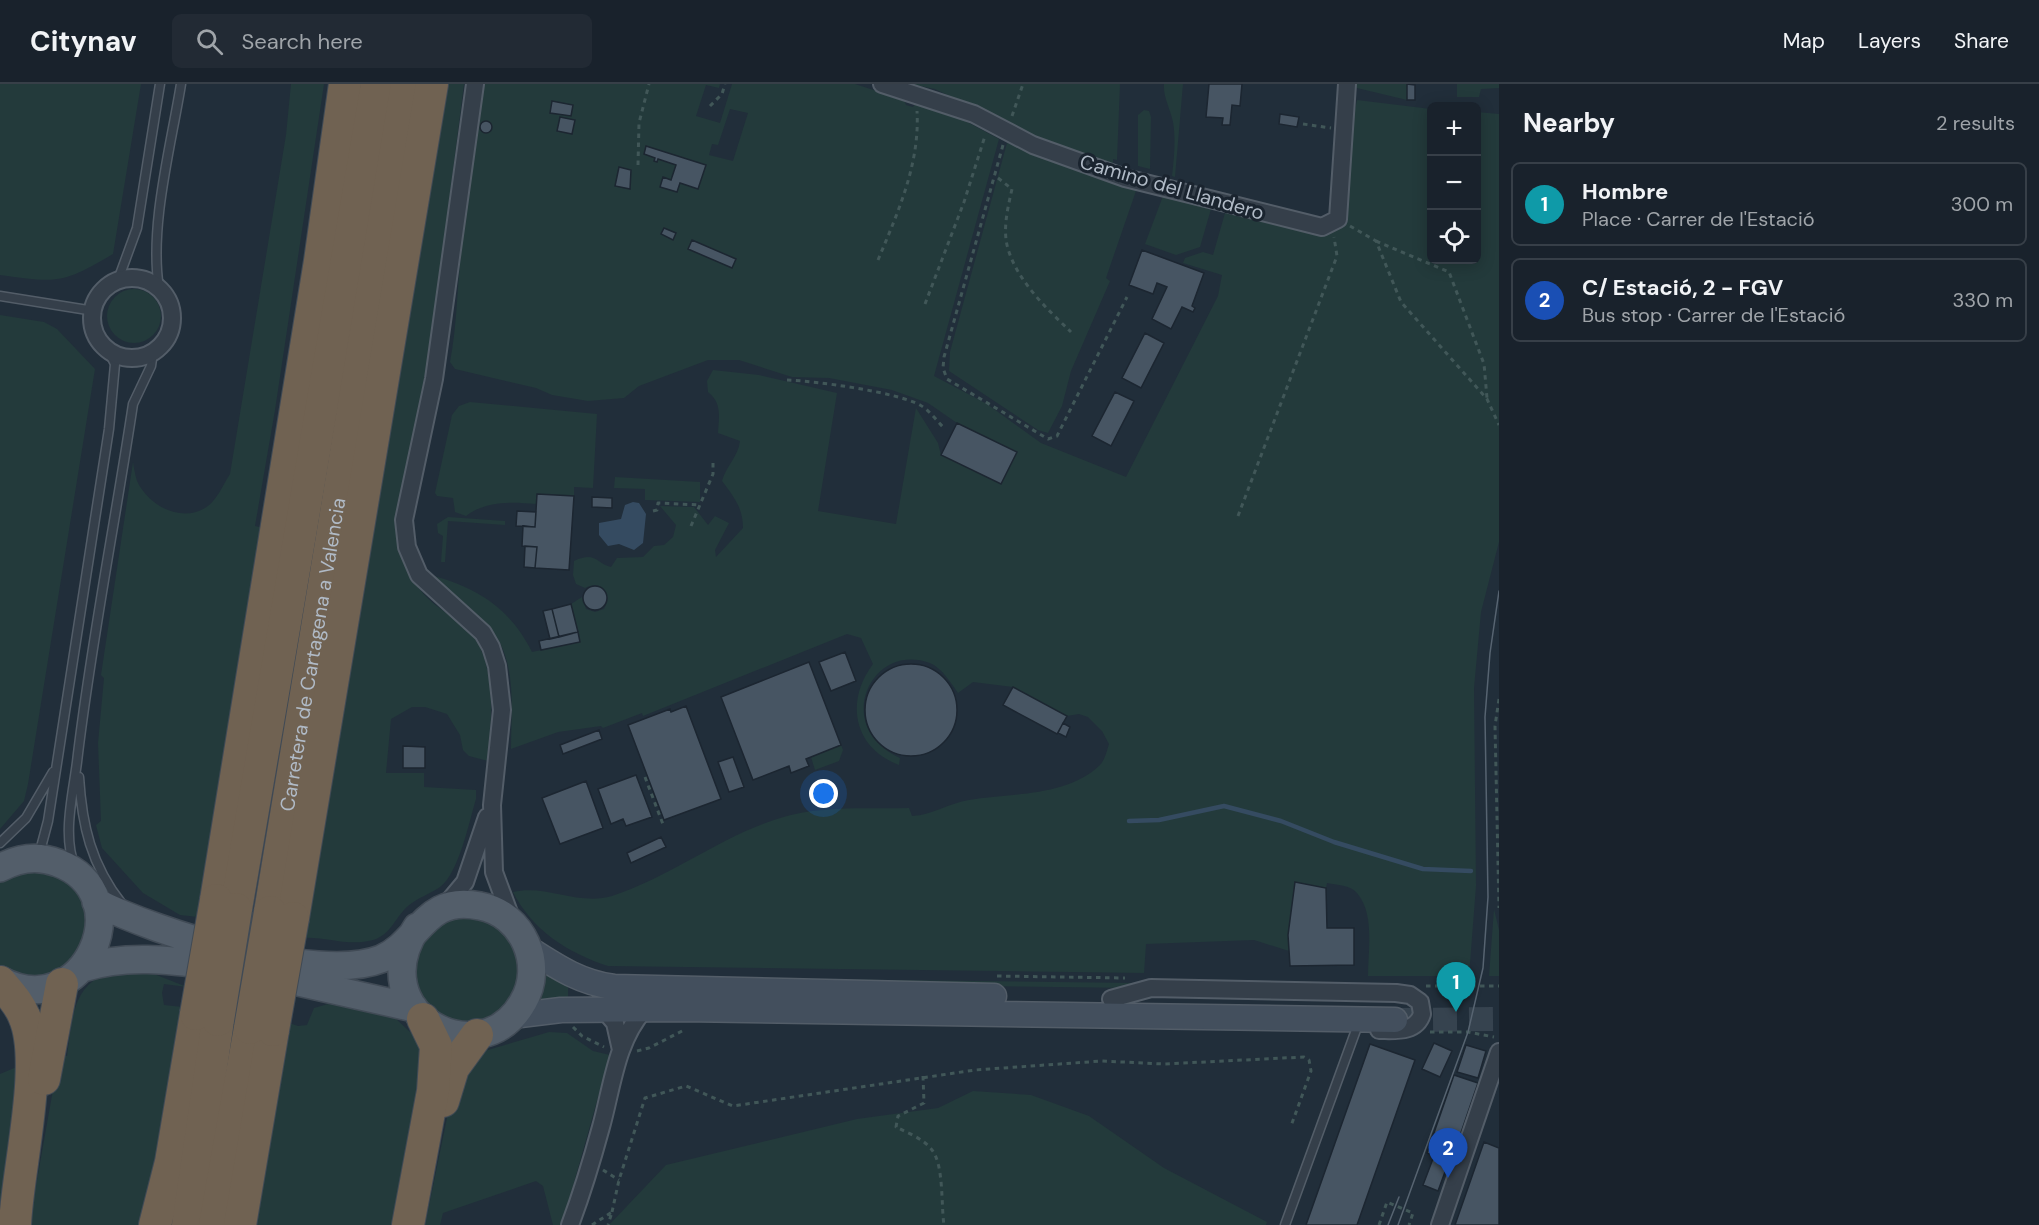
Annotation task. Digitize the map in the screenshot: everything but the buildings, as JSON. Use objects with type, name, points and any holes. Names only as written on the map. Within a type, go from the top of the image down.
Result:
[{"type":"highway","points":[[226,904],[345,84]]},
{"type":"highway","points":[[320,261],[359,84]]},
{"type":"highway","name":"Carretera de Cartagena a Valencia","points":[[188,1225],[207,1017],[377,84]]},
{"type":"highway","name":"Carretera de Cartagena a Valencia","points":[[215,1225],[262,1029],[407,84]]},
{"type":"highway","points":[[281,915],[432,84]]},
{"type":"highway","points":[[23,1225],[46,1065],[72,976]]},
{"type":"highway","points":[[0,981],[24,1015],[31,1048],[29,1097],[15,1225]]},
{"type":"highway","points":[[408,1225],[433,1090],[436,1046],[418,1014]]},
{"type":"highway","points":[[155,1225],[207,1017]]},
{"type":"highway","points":[[240,1225],[262,1029]]},
{"type":"highway","points":[[417,1225],[446,1086],[462,1052],[477,1035]]},
{"type":"highway","points":[[167,1225],[171,1197],[171,1162]]},
{"type":"main road","points":[[0,868],[11,862],[31,858],[49,859],[65,865],[79,875],[88,886],[96,902],[100,919],[98,937],[93,953],[72,976]]},
{"type":"main road","points":[[0,981],[27,989],[45,989],[107,960],[144,959],[208,964],[309,984],[418,1014],[439,1029],[458,1035],[477,1035],[496,1028],[512,1016],[524,1002],[530,985],[532,967],[529,949],[514,924],[499,912],[481,906],[462,904],[443,908],[417,927],[399,947],[383,958],[368,963],[328,964],[295,962],[177,937],[135,921],[96,902]]},
{"type":"main road","points":[[417,927],[408,941],[402,967],[405,993],[418,1014]]},
{"type":"main road","points":[[529,949],[566,973],[587,982],[636,989],[1110,1007],[1395,1012]]},
{"type":"main road","points":[[512,1016],[561,1010],[1110,1007]]},
{"type":"street","points":[[475,84],[434,379],[404,520],[407,547],[419,575],[440,597],[470,619],[492,647],[501,685],[502,710],[492,805],[494,872],[503,903],[514,924]]},
{"type":"street","name":"Camino del Llandero","points":[[882,84],[974,114],[1006,133],[1125,178],[1322,227],[1335,222]]},
{"type":"street","points":[[1335,222],[1345,129],[1347,84]]},
{"type":"street","points":[[140,278],[159,288],[171,307],[172,316],[170,331],[153,352],[134,357],[118,355],[107,348],[95,332],[94,311],[96,302],[106,287],[118,280],[140,278]]},
{"type":"street","points":[[443,908],[456,896],[465,882],[492,805]]},
{"type":"street","points":[[1151,988],[1396,993],[1415,998],[1422,1007],[1420,1021],[1410,1028],[1356,1030],[1151,1027],[1110,1007],[1151,988]]},
{"type":"street","points":[[570,1225],[591,1162],[621,1050],[632,1023],[644,1010]]},
{"type":"street","points":[[605,1011],[615,1023],[621,1050]]},
{"type":"street","points":[[1440,1225],[1499,1052]]},
{"type":"lane","points":[[118,280],[137,228],[160,84]]},
{"type":"lane","points":[[159,288],[155,262],[157,232],[181,84]]},
{"type":"lane","points":[[0,296],[94,311]]},
{"type":"lane","points":[[31,858],[40,851],[48,821],[109,429],[115,364],[107,348]]},
{"type":"lane","points":[[79,875],[72,859],[70,818],[78,758],[133,404],[151,366],[153,352]]},
{"type":"lane","points":[[78,758],[86,837],[114,894],[135,921]]},
{"type":"lane","points":[[0,843],[26,818],[57,764]]},
{"type":"lane","points":[[1285,1225],[1356,1030]]},
{"type":"path","points":[[638,165],[639,123],[649,84]]},
{"type":"path","points":[[710,106],[722,94],[725,84]]},
{"type":"path","points":[[1023,84],[1006,133],[944,357],[943,368],[947,379],[1048,439],[1057,436],[1127,297]]},
{"type":"path","points":[[878,260],[913,168],[918,134],[916,94]]},
{"type":"path","points":[[925,304],[964,202],[988,123]]},
{"type":"path","points":[[1304,124],[1345,129]]},
{"type":"path","points":[[998,178],[1012,189],[1006,224],[1006,244],[1012,262],[1045,305],[1071,332]]},
{"type":"path","points":[[1238,516],[1337,256],[1335,222],[1376,242],[1449,272],[1484,364],[1487,399]]},
{"type":"path","points":[[1376,242],[1401,302],[1487,399],[1499,426]]},
{"type":"path","points":[[787,380],[810,381],[904,400],[921,406],[944,428]]},
{"type":"path","points":[[691,526],[713,474],[713,460]]},
{"type":"path","points":[[653,512],[657,510],[658,503],[700,505]]},
{"type":"path","points":[[1499,699],[1495,726],[1499,908]]},
{"type":"path","points":[[645,777],[664,827]]},
{"type":"path","points":[[991,976],[1129,978]]},
{"type":"path","points":[[1418,986],[1499,986]]},
{"type":"path","points":[[608,1225],[645,1098],[686,1086],[733,1106],[809,1097],[922,1076],[1102,1061],[1164,1064],[1304,1057],[1310,1060],[1311,1071],[1291,1126]]},
{"type":"path","points":[[922,1076],[924,1103],[898,1116],[897,1127],[922,1141],[933,1151],[938,1162],[944,1225]]},
{"type":"path","points":[[1378,1225],[1387,1202],[1413,1213],[1409,1225]]},
{"type":"path","points":[[592,1225],[612,1212]]},
{"type":"green space","points":[[0,84],[141,84],[113,254],[70,276],[48,280],[0,275]]},
{"type":"green space","points":[[291,84],[324,84],[275,410],[255,526],[264,528],[198,917],[180,915],[143,893],[102,848],[96,825],[101,821],[98,743],[104,678],[101,675],[133,462],[137,481],[142,490],[157,504],[175,512],[195,512],[205,508],[216,498],[230,474],[286,135]]},
{"type":"green space","points":[[446,84],[464,84],[431,344],[395,526],[403,558],[418,586],[433,603],[465,628],[480,647],[490,689],[491,718],[488,761],[469,756],[463,750],[460,735],[447,714],[425,707],[412,707],[391,719],[386,773],[424,773],[424,787],[476,790],[476,799],[458,859],[453,871],[440,887],[408,906],[389,930],[379,938],[364,942],[346,942],[301,938]]},
{"type":"green space","points":[[482,84],[720,84],[719,88],[706,85],[696,116],[720,123],[732,84],[855,84],[904,100],[906,105],[913,107],[915,104],[958,117],[999,139],[934,376],[987,404],[1041,443],[1126,477],[1218,296],[1222,275],[1183,263],[1185,258],[1203,252],[1213,255],[1225,213],[1328,232],[1357,100],[1427,109],[1427,264],[1481,264],[1481,112],[1499,114],[1499,542],[1481,612],[1474,688],[1476,886],[1469,976],[1368,976],[1369,933],[1363,902],[1351,888],[1327,883],[1326,888],[1295,883],[1289,951],[1254,940],[1146,944],[1144,973],[608,966],[565,947],[541,929],[530,918],[513,892],[538,891],[587,898],[612,896],[657,877],[767,822],[805,812],[835,809],[909,808],[912,816],[927,814],[969,800],[1055,788],[1072,783],[1100,765],[1105,758],[1109,744],[1102,731],[1088,717],[1079,714],[1067,716],[1013,687],[973,682],[958,693],[946,676],[934,665],[909,659],[891,664],[876,675],[867,691],[864,709],[867,727],[879,744],[900,758],[899,765],[872,747],[863,735],[858,722],[859,693],[864,678],[873,664],[861,638],[847,634],[643,716],[642,713],[603,728],[601,726],[558,732],[511,749],[511,685],[505,654],[489,627],[434,576],[466,587],[492,603],[514,624],[532,652],[580,642],[571,604],[582,597],[586,609],[595,612],[604,609],[607,598],[601,587],[596,585],[585,588],[576,584],[573,575],[574,561],[591,557],[611,567],[617,558],[643,557],[654,546],[664,545],[673,537],[676,525],[660,506],[694,507],[708,525],[715,516],[729,523],[715,550],[716,557],[743,528],[743,521],[740,509],[722,481],[740,441],[718,433],[718,405],[708,392],[707,381],[713,370],[759,375],[837,393],[818,511],[896,524],[916,408],[938,443],[941,455],[1001,484],[1016,452],[957,423],[928,403],[892,390],[829,378],[792,377],[739,360],[708,360],[639,386],[624,398],[588,401],[552,395],[536,388],[455,369],[450,362]],"holes":[[[730,109],[748,113],[733,161],[709,155],[712,144],[718,145]]]},
{"type":"green space","points":[[910,84],[1120,84],[1117,160],[1113,159],[1113,168],[1036,138],[935,89]]},
{"type":"green space","points":[[1164,84],[1183,84],[1175,177],[1172,176],[1174,129]]},
{"type":"green space","points":[[1354,84],[1407,84],[1407,100],[1357,88]]},
{"type":"green space","points":[[1457,84],[1499,84],[1499,88],[1481,89],[1479,97],[1457,97]]},
{"type":"green space","points":[[1144,110],[1149,111],[1151,117],[1150,169],[1138,166],[1138,115]]},
{"type":"green space","points":[[1007,143],[1137,188],[1106,278],[1110,281],[1071,371],[1062,406],[1048,433],[1038,430],[949,371],[950,352]]},
{"type":"green space","points":[[1163,196],[1211,209],[1200,247],[1176,255],[1145,244]]},
{"type":"green space","points":[[129,289],[139,289],[149,293],[157,301],[161,316],[157,331],[149,339],[139,343],[129,343],[119,339],[111,331],[107,321],[107,311],[111,301],[119,293]]},
{"type":"green space","points":[[0,315],[44,322],[57,329],[95,369],[28,784],[24,801],[0,829]]},
{"type":"green space","points":[[470,402],[597,414],[593,488],[574,487],[574,496],[537,494],[536,504],[491,505],[466,516],[455,512],[453,498],[437,496],[435,493],[452,415],[459,406]]},
{"type":"green space","points":[[615,477],[700,482],[700,502],[645,500],[645,489],[614,488]]},
{"type":"green space","points":[[448,517],[505,521],[505,525],[448,521],[445,562],[441,562],[443,536],[438,533],[437,524]]},
{"type":"green space","points":[[841,745],[843,750],[839,761],[815,770],[811,757]]},
{"type":"green space","points":[[45,868],[77,887],[86,907],[88,926],[83,944],[73,959],[59,969],[41,975],[21,974],[0,965],[0,879]]},
{"type":"green space","points":[[1494,909],[1499,930],[1499,976],[1489,976]]},
{"type":"green space","points":[[466,912],[489,918],[500,924],[516,947],[520,971],[513,992],[499,1009],[480,1020],[459,1023],[438,1016],[420,996],[413,969],[417,950],[432,925]]},
{"type":"green space","points":[[544,970],[568,984],[568,999],[538,1002]]},
{"type":"green space","points":[[131,972],[154,974],[187,987],[164,984],[162,993],[164,1005],[183,1007],[147,1225],[29,1225],[59,1056],[67,1056],[71,1024],[77,1002],[89,984],[101,976]]},
{"type":"green space","points":[[595,973],[630,977],[1136,983],[1137,988],[631,982]]},
{"type":"green space","points":[[328,1004],[394,1017],[425,1046],[401,1225],[253,1225],[286,1022],[298,1026],[307,1025],[314,1008]]},
{"type":"green space","points":[[549,1032],[567,1033],[593,1051],[610,1055],[562,1225],[553,1225],[543,1186],[536,1181],[443,1213],[440,1225],[425,1225],[454,1084],[471,1055]]},
{"type":"green space","points":[[19,1066],[0,1225],[0,1074]]},
{"type":"green space","points":[[973,1091],[1031,1095],[1089,1116],[1164,1168],[1267,1222],[1266,1225],[609,1225],[666,1165],[857,1119],[938,1108]]},
{"type":"water","points":[[633,502],[639,503],[646,514],[643,543],[634,550],[619,544],[608,546],[599,535],[599,523],[621,519],[625,505]]},
{"type":"waterway","points":[[1129,821],[1159,820],[1224,806],[1281,821],[1334,842],[1423,869],[1471,871]]},
{"type":"tunnel","points":[[1397,1020],[1499,1019]]},
{"type":"tram line","points":[[1398,1225],[1468,1032],[1483,968],[1488,897],[1485,717],[1490,653],[1499,591]]},
{"type":"tram line","points":[[1388,1225],[1399,1197]]},
{"type":"place","name":"Hombre","points":[[1456,1012]]},
{"type":"place","name":"C/ Estació, 2 - FGV","points":[[1448,1178]]}]
